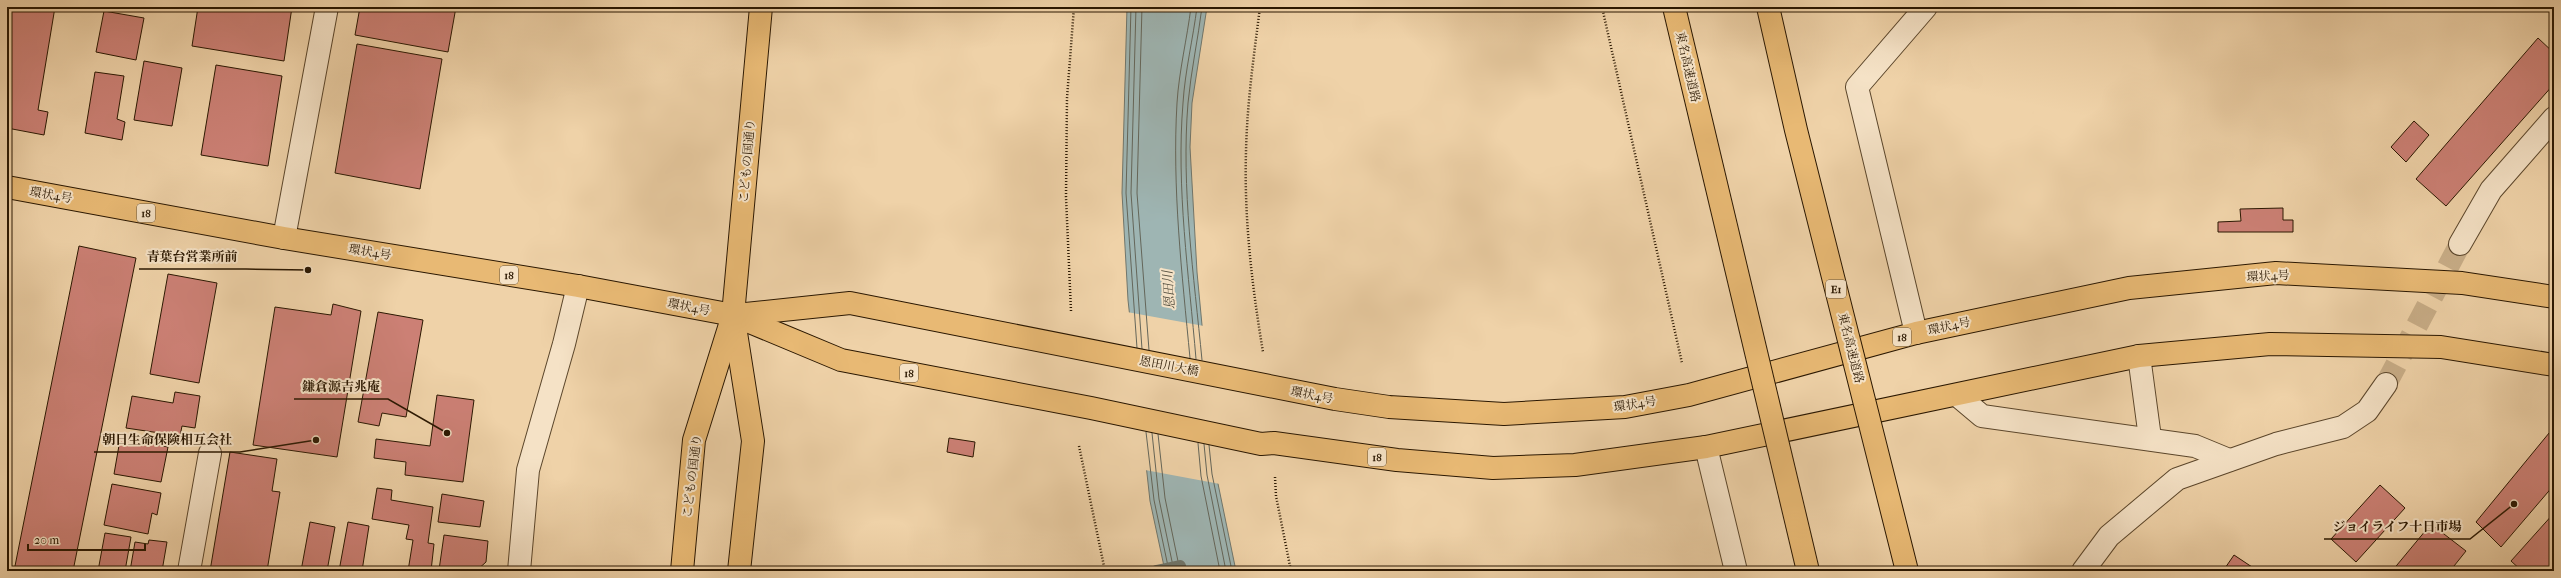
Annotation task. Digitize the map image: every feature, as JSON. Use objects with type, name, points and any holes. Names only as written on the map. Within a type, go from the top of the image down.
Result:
[{"type":"main road","name":"こどもの国通り","points":[[682,571],[694,440],[733,315],[761,7]]},
{"type":"main road","name":"東名高速道路","points":[[1674,7],[1808,571]]},
{"type":"main road","name":"東名高速道路","points":[[1768,7],[1796,130],[1907,571]]},
{"type":"main road","name":"環状4号","points":[[7,187],[284,238],[578,286],[733,315],[841,360],[1091,408],[1261,444],[1274,443],[1397,460],[1493,468],[1575,465],[1706,447]]},
{"type":"main road","name":"環状4号","points":[[1262,384],[1335,399],[1389,407],[1504,414],[1624,407],[1689,395],[1916,333],[2129,288],[2276,273],[2462,283],[2554,297]]},
{"type":"main road","name":"環状4号","points":[[733,315],[850,303],[1083,350]]},
{"type":"main road","name":"こどもの国通り","points":[[733,315],[753,441],[739,571]]},
{"type":"main road","name":"18","points":[[1706,447],[2140,356],[2270,344],[2441,348],[2554,365]]},
{"type":"main road","name":"恩田川大橋","points":[[1083,350],[1262,384]]},
{"type":"street","points":[[284,238],[327,7]]},
{"type":"street","points":[[1916,333],[1857,88],[1926,7]]},
{"type":"street","points":[[2460,244],[2490,190],[2554,118]]},
{"type":"street","points":[[519,571],[528,470],[564,344],[578,286]]},
{"type":"street","points":[[2140,356],[2150,438]]},
{"type":"street","points":[[2083,571],[2109,536],[2177,479],[2276,444],[2343,427],[2367,411],[2386,384]]},
{"type":"street","points":[[1957,394],[1982,416],[2150,438],[2195,446],[2229,460]]},
{"type":"street","points":[[1706,447],[1736,571]]},
{"type":"street","points":[[189,571],[210,453]]},
{"type":"path","points":[[1071,312],[1066,197],[1067,98],[1074,7]]},
{"type":"path","points":[[1260,7],[1248,107],[1247,221],[1262,384]]},
{"type":"path","points":[[1602,7],[1689,395]]},
{"type":"path","points":[[1079,446],[1106,571]]},
{"type":"path","points":[[1275,477],[1276,496],[1291,571]]},
{"type":"water","name":"恩田川","points":[[1127,7],[1207,7],[1192,103],[1190,147],[1197,272],[1216,474],[1236,571],[1165,571],[1150,501],[1128,300],[1122,193]]},
{"type":"pier","points":[[1127,312],[1204,326],[1220,484],[1145,470]]},
{"type":"building","points":[[7,7],[55,7],[38,110],[48,112],[44,135],[7,128]]},
{"type":"building","points":[[198,7],[292,7],[284,61],[192,46]]},
{"type":"building","points":[[360,7],[456,7],[448,52],[355,35]]},
{"type":"building","points":[[104,11],[144,18],[136,60],[96,52]]},
{"type":"building","points":[[2538,38],[2554,53],[2554,84],[2446,206],[2416,179]]},
{"type":"building","points":[[357,44],[442,59],[420,189],[335,173]]},
{"type":"building","points":[[144,61],[182,68],[172,126],[134,120]]},
{"type":"building","points":[[216,65],[282,76],[268,166],[201,155]]},
{"type":"building","points":[[95,72],[124,76],[117,119],[125,122],[122,140],[85,133]]},
{"type":"building","points":[[2414,121],[2429,135],[2406,162],[2391,147]]},
{"type":"building","points":[[2283,208],[2283,220],[2293,220],[2293,232],[2218,232],[2218,222],[2241,221],[2240,209]]},
{"type":"building","points":[[79,246],[136,258],[73,571],[14,571]]},
{"type":"building","points":[[168,274],[217,283],[199,383],[150,374]]},
{"type":"building","points":[[333,304],[361,311],[337,457],[253,445],[275,307],[331,315]]},
{"type":"building","points":[[378,312],[423,320],[406,417],[382,413],[379,426],[358,422]]},
{"type":"building","points":[[175,392],[200,396],[195,428],[182,426],[180,436],[126,428],[132,396],[173,403]]},
{"type":"building","points":[[437,395],[474,400],[463,482],[405,475],[406,462],[374,458],[376,439],[430,446]]},
{"type":"building","points":[[2554,427],[2554,485],[2501,547],[2476,522]]},
{"type":"building","points":[[121,434],[153,440],[152,444],[168,447],[161,482],[114,474]]},
{"type":"building","points":[[949,438],[975,442],[973,457],[947,452]]},
{"type":"building","points":[[230,452],[277,459],[272,491],[280,492],[267,571],[210,571]]},
{"type":"building","points":[[112,484],[161,493],[157,515],[152,513],[148,534],[104,525]]},
{"type":"building","points":[[2380,485],[2405,508],[2356,562],[2331,539]]},
{"type":"building","points":[[377,488],[392,490],[391,500],[433,507],[428,543],[434,544],[431,571],[408,571],[413,540],[406,539],[409,525],[372,519]]},
{"type":"building","points":[[442,494],[484,501],[480,527],[438,522]]},
{"type":"building","points":[[2554,513],[2554,571],[2522,571],[2511,561]]},
{"type":"building","points":[[310,522],[335,527],[327,571],[301,571]]},
{"type":"building","points":[[348,522],[369,526],[362,571],[339,571]]},
{"type":"building","points":[[2431,524],[2466,551],[2450,571],[2392,571]]},
{"type":"building","points":[[105,533],[131,537],[125,571],[98,571]]},
{"type":"building","points":[[444,535],[488,541],[486,562],[476,571],[439,570]]},
{"type":"building","points":[[149,540],[167,542],[162,571],[130,571],[135,542],[148,544]]},
{"type":"building","points":[[2234,555],[2258,571],[2223,571]]},
{"type":"waterway","points":[[1156,571],[1180,566]]},
{"type":"tunnel","points":[[2386,384],[2460,244]]},
{"type":"place","name":"青葉台営業所前","points":[[308,270]]},
{"type":"place","name":"鎌倉源吉兆庵","points":[[447,433]]},
{"type":"place","name":"朝日生命保険相互会社","points":[[316,440]]},
{"type":"place","name":"ジョイライフ十日市場","points":[[2514,504]]}]
